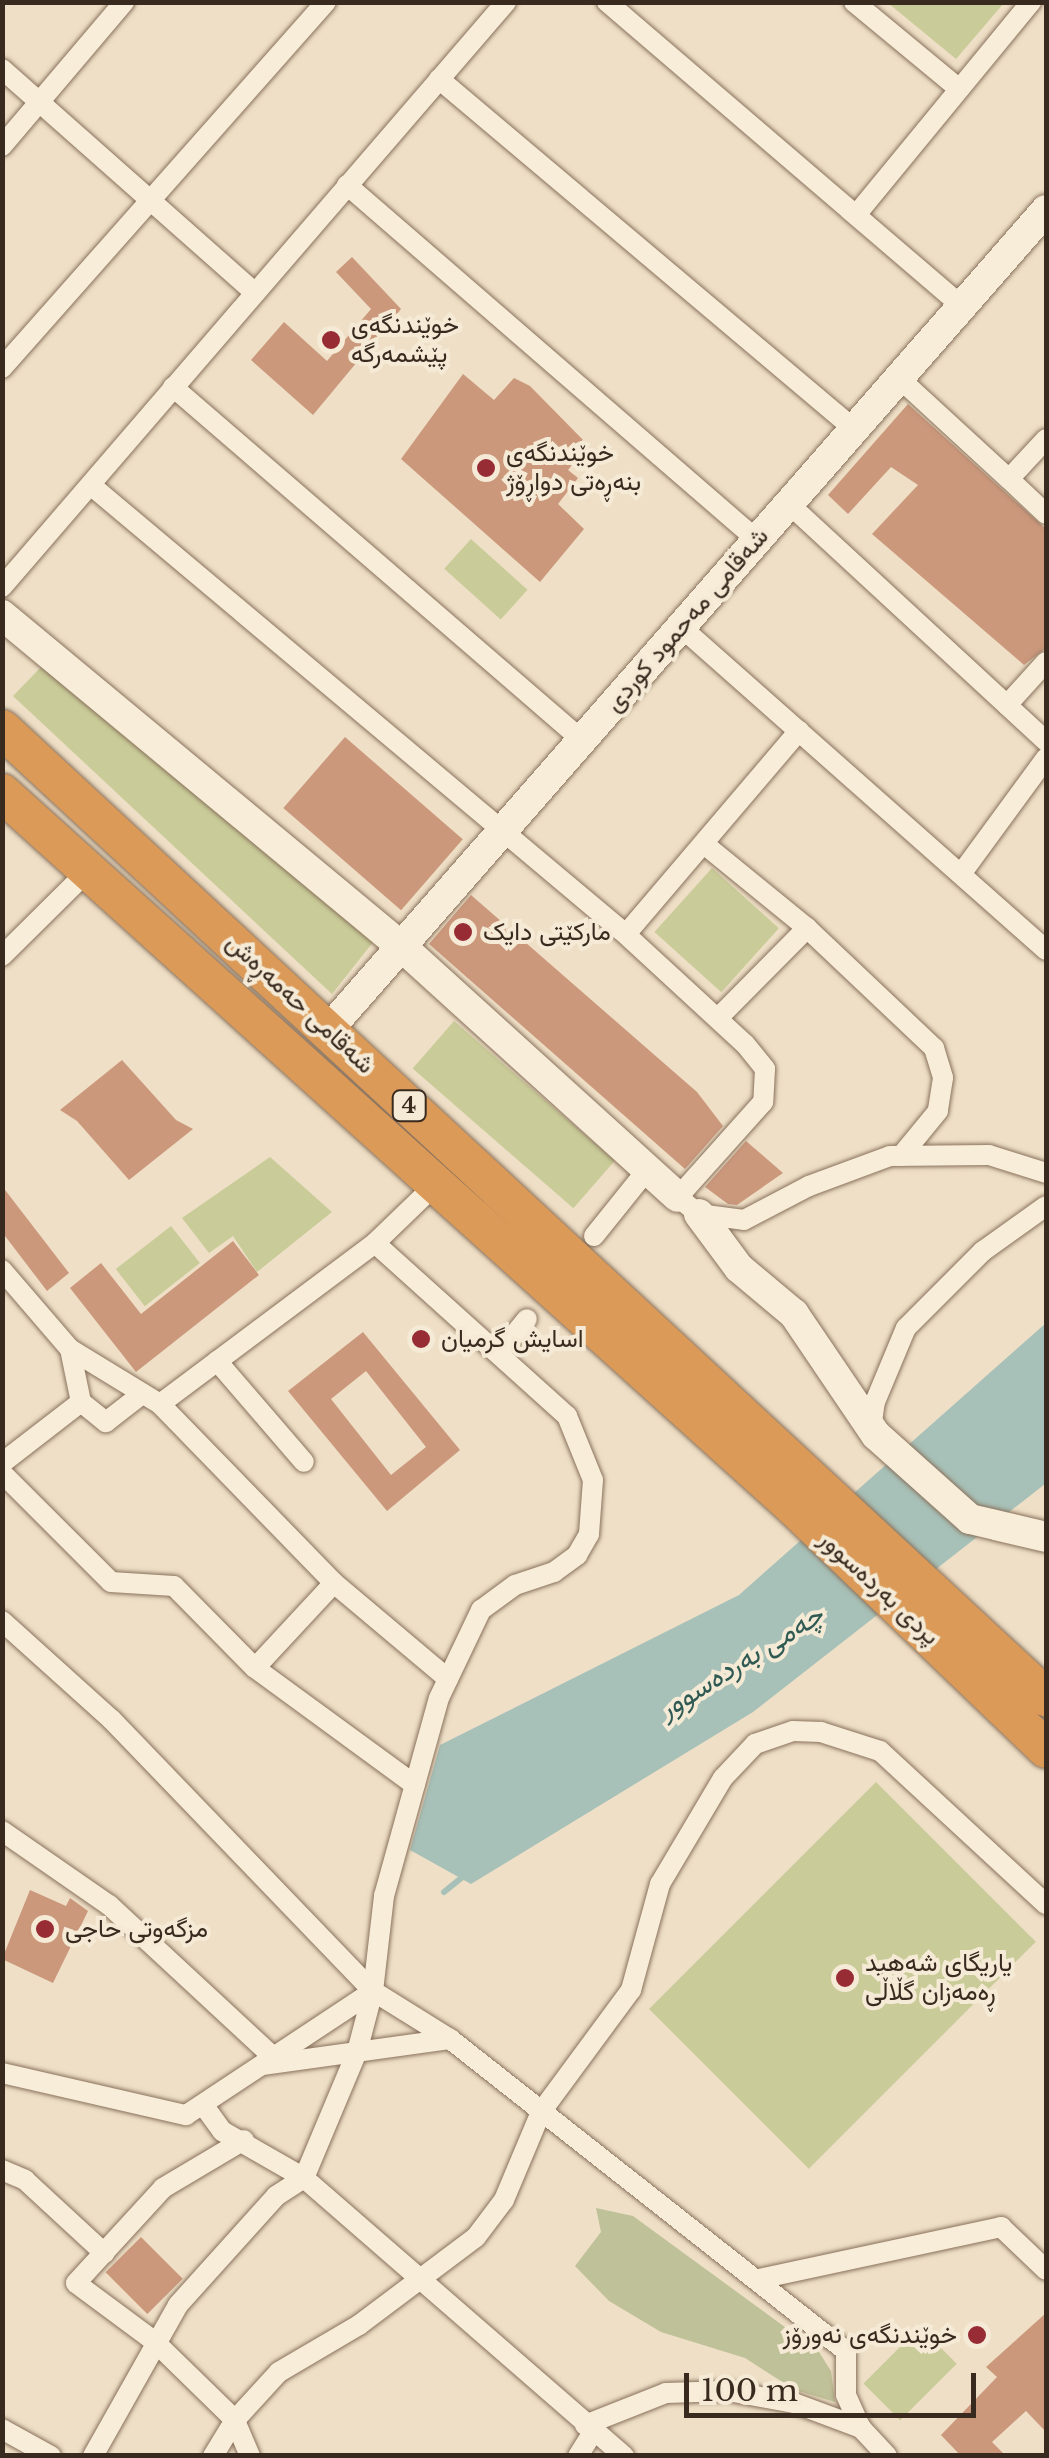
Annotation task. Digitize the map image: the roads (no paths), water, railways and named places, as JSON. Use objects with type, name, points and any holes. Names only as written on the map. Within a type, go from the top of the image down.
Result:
[{"type":"highway","name":"شەقامی حەمەڕەش","points":[[2,730],[328,1030],[648,1352],[805,1496]]},
{"type":"highway","name":"شەقامی حەمەڕەش","points":[[2,792],[435,1186],[648,1352]]},
{"type":"highway","name":"پردی بەردەسوور","points":[[805,1496],[974,1655]]},
{"type":"highway","name":"4","points":[[974,1655],[1046,1698]]},
{"type":"highway","name":"4","points":[[974,1655],[1046,1749]]},
{"type":"street","points":[[2,146],[124,2]]},
{"type":"street","points":[[2,368],[326,2]]},
{"type":"street","points":[[2,587],[93,487],[173,388],[506,2]]},
{"type":"street","points":[[607,2],[962,306]]},
{"type":"street","points":[[854,2],[958,88]]},
{"type":"street","points":[[856,215],[1031,2]]},
{"type":"street","points":[[2,69],[255,293]]},
{"type":"street","points":[[439,78],[854,429]]},
{"type":"street","points":[[347,185],[757,540]]},
{"type":"street","name":"شەقامی مەحمود کوردی","points":[[328,1030],[1046,210]]},
{"type":"street","points":[[900,378],[1046,514]]},
{"type":"street","points":[[173,388],[582,740]]},
{"type":"street","points":[[1010,480],[1046,438]]},
{"type":"street","points":[[93,487],[626,934],[720,1016],[764,1069],[762,1102],[689,1205]]},
{"type":"street","points":[[789,504],[1046,741]]},
{"type":"street","points":[[2,615],[402,946],[689,1205],[739,1268],[794,1314],[871,1429],[970,1519],[1046,1537]]},
{"type":"street","points":[[681,627],[1046,950]]},
{"type":"street","points":[[1007,705],[1046,662]]},
{"type":"street","points":[[626,934],[799,731]]},
{"type":"street","points":[[961,874],[1046,758]]},
{"type":"street","points":[[704,844],[807,928],[934,1048],[942,1078],[938,1111],[901,1156]]},
{"type":"street","points":[[2,956],[88,871]]},
{"type":"street","points":[[720,1016],[807,928]]},
{"type":"street","points":[[689,1205],[744,1220],[808,1186],[901,1156],[990,1155],[1046,1173]]},
{"type":"street","points":[[594,1236],[647,1170]]},
{"type":"street","points":[[70,1349],[80,1402],[106,1422],[217,1362],[375,1244],[435,1186]]},
{"type":"street","points":[[871,1429],[875,1402],[906,1328],[983,1251],[1046,1206]]},
{"type":"street","points":[[93,2456],[154,2340],[266,2208],[304,2178],[356,2052],[373,1991],[384,1896],[415,1785],[448,1679],[481,1610],[514,1585],[554,1572],[577,1554],[589,1534],[593,1480],[586,1452],[567,1416],[501,1351],[375,1244]]},
{"type":"street","points":[[2,1270],[70,1349],[151,1399],[334,1583],[448,1679]]},
{"type":"street","points":[[501,1351],[527,1319]]},
{"type":"street","points":[[217,1362],[304,1462]]},
{"type":"street","points":[[2,1463],[80,1402]]},
{"type":"street","points":[[2,1473],[111,1582],[174,1586],[254,1668],[415,1785]]},
{"type":"street","points":[[254,1668],[334,1583]]},
{"type":"street","points":[[2,1621],[111,1719],[373,1991],[450,2038],[760,2279],[846,2351],[846,2395],[861,2428],[887,2456]]},
{"type":"street","points":[[214,2456],[234,2420],[279,2372],[476,2237],[504,2200],[541,2112],[632,1990],[660,1884],[723,1778],[755,1744],[794,1731],[821,1732],[880,1751],[1046,1904]]},
{"type":"street","points":[[2,1831],[109,1905],[267,2061]]},
{"type":"street","points":[[2,2073],[186,2115],[373,1991]]},
{"type":"street","points":[[267,2061],[450,2038]]},
{"type":"street","points":[[204,2106],[222,2131],[244,2140],[304,2178],[624,2456]]},
{"type":"street","points":[[244,2140],[163,2188],[76,2283],[154,2340],[234,2420],[250,2456]]},
{"type":"street","points":[[2,2170],[25,2180],[104,2252]]},
{"type":"street","points":[[760,2279],[1001,2227],[1046,2270]]},
{"type":"street","points":[[578,2456],[589,2428],[666,2393],[728,2390],[794,2403],[861,2428]]},
{"type":"street","points":[[2,2429],[51,2456]]},
{"type":"water","points":[[1046,1323],[1045,1484],[753,1712],[471,1884],[410,1850],[440,1745],[739,1595]]},
{"type":"waterway","name":"چەمی بەردەسوور","points":[[444,1892],[464,1876]]},
{"type":"place","name":"خوێندنگەی پێشمەرگە","points":[[331,340]]},
{"type":"place","name":"خوێندنگەی بنەڕەتی دواڕۆژ","points":[[486,468]]},
{"type":"place","name":"مارکێتی دایک","points":[[463,932]]},
{"type":"place","name":"اسايش گرميان","points":[[421,1339]]},
{"type":"place","name":"مزگەوتی حاجی","points":[[45,1929]]},
{"type":"place","name":"یاریگای شەهید ڕەمەزان گڵاڵی","points":[[845,1978]]},
{"type":"place","name":"خوێندنگەی نەورۆز","points":[[977,2335]]}]
